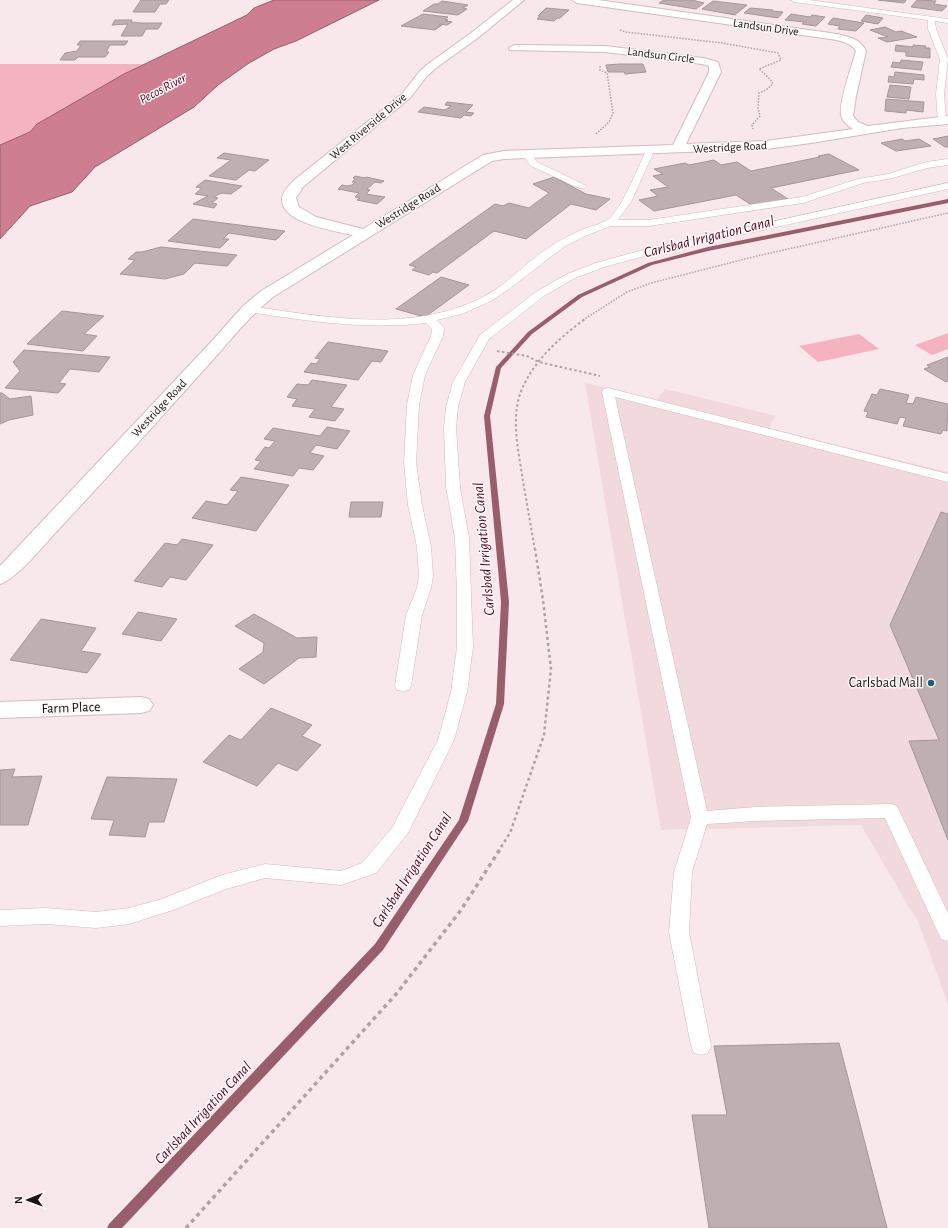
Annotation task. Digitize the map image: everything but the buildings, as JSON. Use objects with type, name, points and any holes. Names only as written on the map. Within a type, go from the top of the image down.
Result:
[{"type":"street","name":"West Riverside Drive","points":[[365,234],[310,219],[297,213],[291,206],[289,199],[291,192],[298,184],[406,96],[423,74],[432,66],[475,35],[519,0]]},
{"type":"street","name":"Landsun Drive","points":[[577,0],[837,37],[851,41],[858,45],[861,51],[847,105],[847,116],[851,123],[864,129]]},
{"type":"street","name":"Landsun Circle","points":[[514,48],[605,49],[703,61],[714,64],[715,72],[677,149]]},
{"type":"street","name":"Westridge Road","points":[[0,577],[59,517],[218,345],[249,309],[267,294],[488,158],[504,155],[650,151],[788,144],[864,129],[945,120]]},
{"type":"street","name":"Farm Place","points":[[0,710],[141,705]]},
{"type":"lane","points":[[794,0],[948,21]]},
{"type":"lane","points":[[931,18],[932,29],[944,59],[940,94],[945,120]]},
{"type":"lane","points":[[610,223],[614,220],[625,202],[650,151]]},
{"type":"lane","points":[[527,155],[534,164],[582,186]]},
{"type":"lane","points":[[249,309],[358,324],[430,320],[464,309],[487,298],[565,241],[578,234],[610,223],[656,222],[803,200],[827,194],[861,181],[889,176],[926,165],[948,162]]},
{"type":"lane","points":[[0,918],[46,916],[96,920],[129,916],[166,904],[222,882],[265,871],[340,878],[369,868],[399,833],[446,740],[459,692],[465,647],[464,594],[462,538],[453,487],[450,428],[452,407],[459,382],[484,337],[540,294],[571,276],[600,265],[638,254],[948,186]]},
{"type":"lane","points":[[402,686],[414,615],[424,588],[426,576],[424,547],[415,505],[410,463],[413,405],[419,375],[437,336],[438,328],[430,320]]},
{"type":"lane","points":[[701,1046],[679,932],[683,872],[700,818],[608,392],[948,478]]},
{"type":"lane","points":[[700,818],[756,814],[892,811],[948,933]]},
{"type":"path","points":[[595,135],[612,117],[614,109],[606,72],[600,70],[602,54],[605,49]]},
{"type":"path","points":[[186,1228],[397,993],[461,910],[510,833],[544,735],[550,669],[542,600],[517,443],[516,418],[520,394],[531,372],[548,351],[571,329],[596,310],[645,285],[758,256],[948,213]]},
{"type":"path","points":[[478,347],[527,356],[539,362],[610,379],[627,396]]},
{"type":"shaded area","points":[[0,64],[143,64],[37,124],[30,132],[0,145]]},
{"type":"shaded area","points":[[948,333],[948,349],[932,355],[915,345]]},
{"type":"shaded area","points":[[859,334],[879,349],[818,362],[799,346]]},
{"type":"shaded area","points":[[585,383],[657,400],[665,389],[776,416],[769,428],[948,472],[948,1004],[919,924],[861,825],[661,830]]},
{"type":"water","name":"Pecos River","points":[[274,0],[379,0],[296,41],[274,49],[249,63],[218,85],[194,107],[95,167],[72,192],[30,206],[0,239],[0,145],[30,132],[37,124],[124,74],[247,15],[254,8]]},
{"type":"waterway","name":"Carlsbad Irrigation Canal","points":[[113,1228],[379,947],[463,821],[500,704],[505,602],[487,416],[498,368],[530,333],[580,296],[650,264],[708,249],[948,201]]},
{"type":"place","name":"Carlsbad Mall","points":[[931,683]]}]
